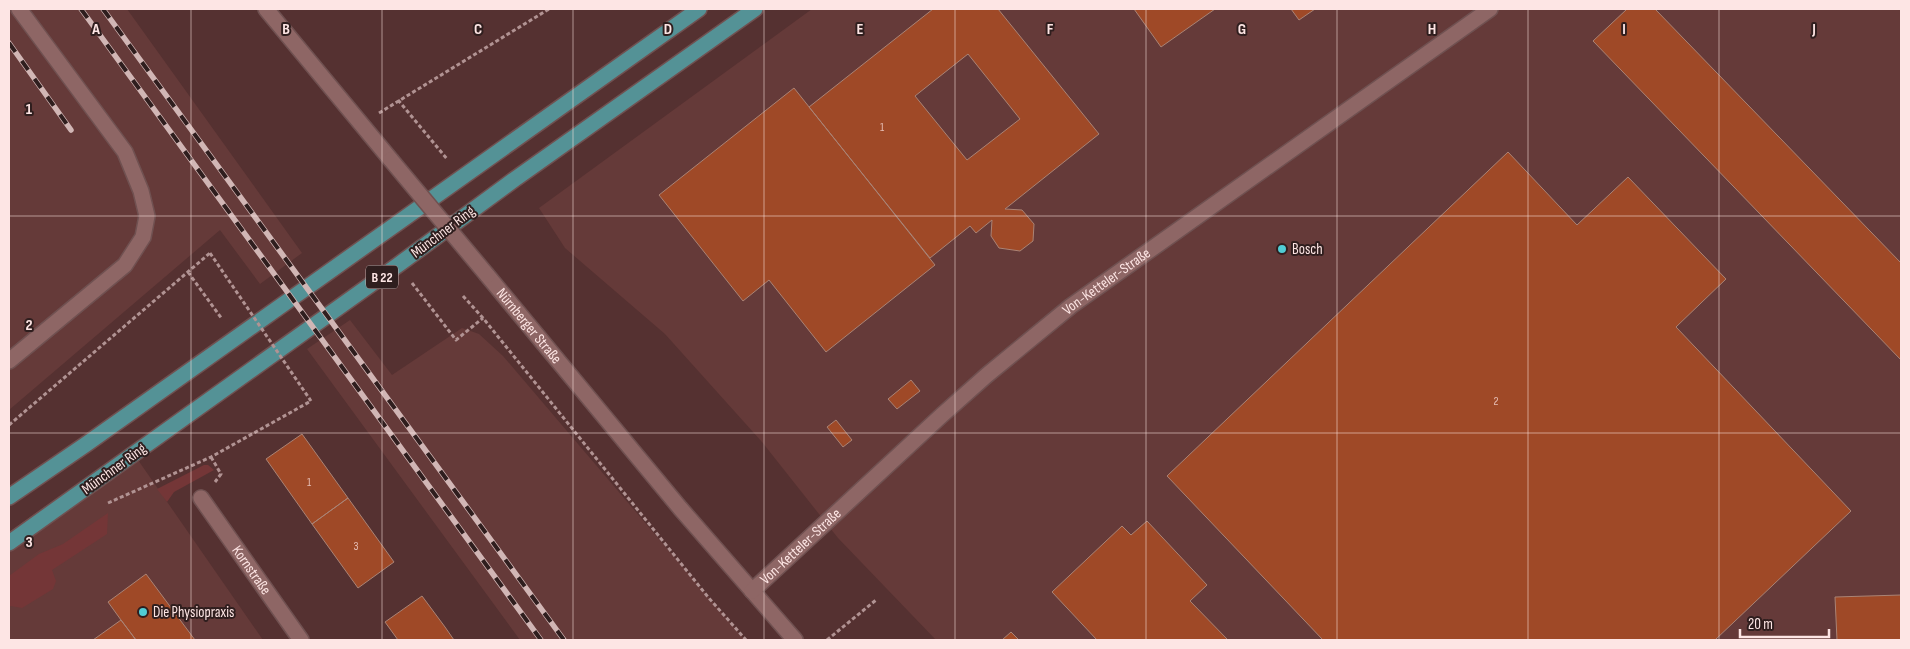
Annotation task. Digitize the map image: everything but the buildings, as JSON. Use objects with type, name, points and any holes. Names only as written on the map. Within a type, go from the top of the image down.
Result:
[{"type":"main road","name":"B 22","points":[[9,496],[236,338],[699,9]]},
{"type":"main road","name":"Münchner Ring","points":[[9,543],[755,9]]},
{"type":"street","points":[[9,361],[125,265],[143,237],[147,216],[141,190],[125,152],[19,9]]},
{"type":"street","name":"Nürnberger Straße","points":[[266,9],[680,508],[795,640]]},
{"type":"street","name":"Von-Ketteler-Straße","points":[[752,591],[948,409],[1071,306],[1490,9]]},
{"type":"street","name":"Kornstraße","points":[[201,498],[301,640]]},
{"type":"path","points":[[362,125],[398,100],[549,9]]},
{"type":"path","points":[[398,100],[440,150]]},
{"type":"path","points":[[9,425],[210,252],[311,401],[212,457]]},
{"type":"path","points":[[188,272],[236,338]]},
{"type":"path","points":[[418,291],[456,340],[483,318]]},
{"type":"path","points":[[463,296],[483,318],[708,597],[746,640]]},
{"type":"path","points":[[827,640],[876,600]]},
{"type":"shaded area","points":[[9,9],[127,9],[302,253],[260,284],[220,230],[9,410]]},
{"type":"shaded area","points":[[812,9],[1901,9],[1901,640],[936,640],[838,538],[762,442],[665,334],[565,248],[539,208]]},
{"type":"shaded area","points":[[350,320],[392,375],[462,328],[479,334],[503,356],[745,640],[520,640],[307,349]]},
{"type":"shaded area","points":[[129,447],[263,640],[9,640],[9,532]]},
{"type":"shaded area","points":[[204,465],[208,465],[214,470],[174,492],[167,502],[157,489]]},
{"type":"shaded area","points":[[108,513],[107,534],[52,570],[56,581],[53,589],[22,608],[9,607],[9,576],[39,554],[63,544]]},
{"type":"railway","points":[[81,9],[541,640]]},
{"type":"railway","points":[[103,9],[564,640]]},
{"type":"railway","points":[[9,43],[71,130]]},
{"type":"place","name":"Bosch","points":[[1282,249]]},
{"type":"place","name":"Die Physiopraxis","points":[[143,612]]}]
